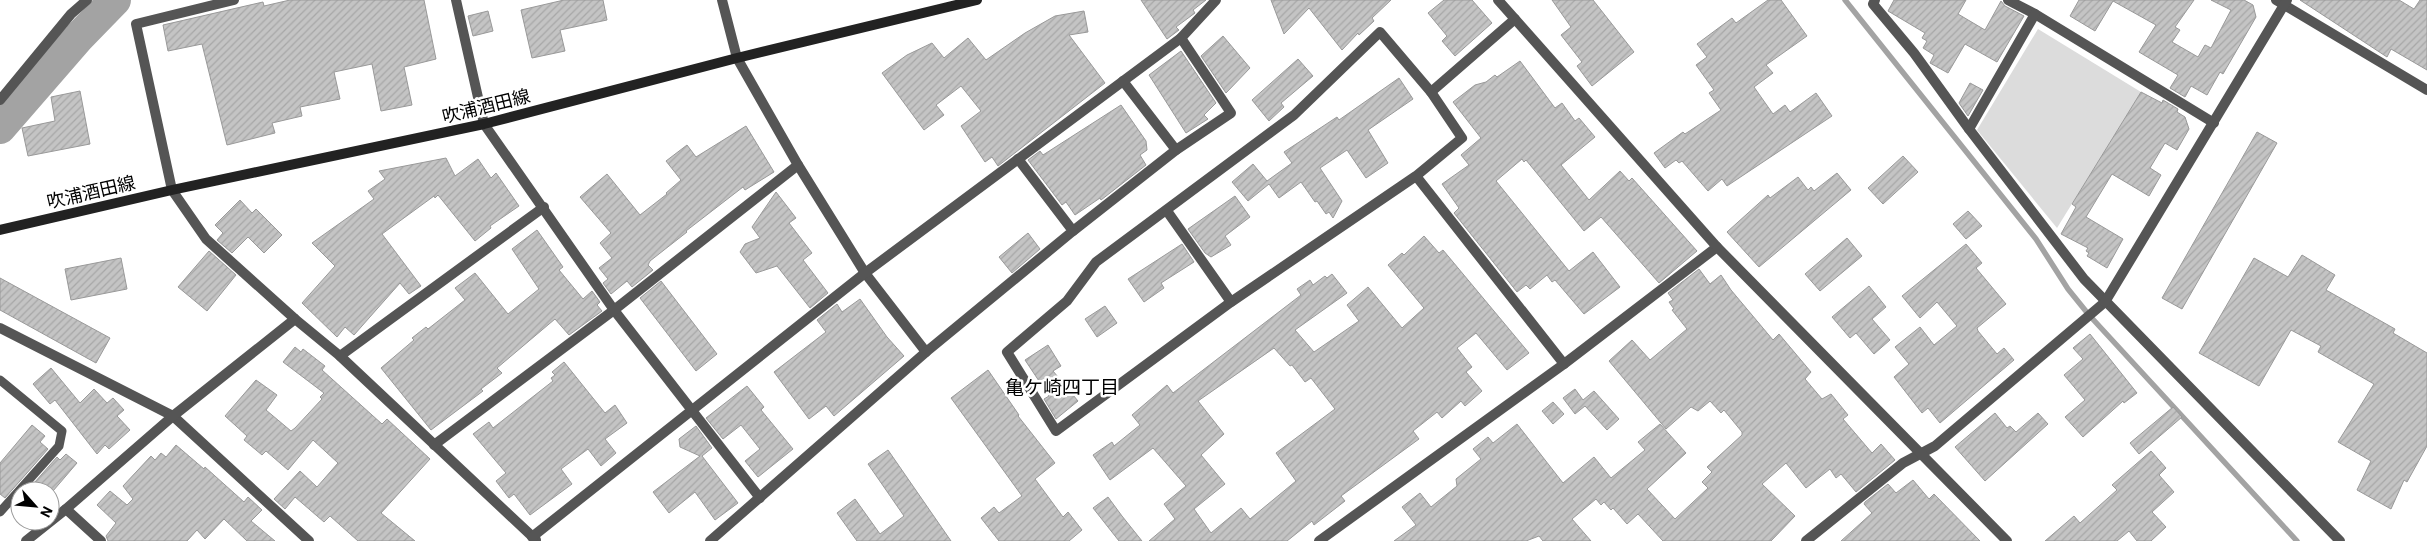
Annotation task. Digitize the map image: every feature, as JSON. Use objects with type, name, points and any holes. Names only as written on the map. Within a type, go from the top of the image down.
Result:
[{"type":"main road","name":"吹浦酒田線","points":[[0,230],[172,190],[484,124],[737,58],[977,0]]},
{"type":"street","points":[[0,100],[72,14],[87,0]]},
{"type":"street","points":[[234,0],[136,24],[172,190],[206,239],[295,320],[340,356],[534,539],[865,273],[1181,38],[1216,0]]},
{"type":"street","points":[[456,0],[484,124],[544,207],[614,310],[760,498]]},
{"type":"street","points":[[722,0],[737,58],[798,165],[865,273],[926,352]]},
{"type":"street","points":[[1498,0],[1717,247],[2007,541]]},
{"type":"street","points":[[1875,0],[1873,4],[1914,53],[1969,130],[2084,279],[2340,541]]},
{"type":"street","points":[[2008,0],[2035,14],[2214,123]]},
{"type":"street","points":[[1806,541],[1903,463],[1935,446],[2105,302],[2214,123],[2282,2],[2427,90]]},
{"type":"street","points":[[1969,130],[2035,14]]},
{"type":"street","points":[[1431,92],[1515,19]]},
{"type":"street","points":[[1380,32],[1431,92],[1462,138],[1416,176],[1231,302],[1056,431],[1007,352],[1067,301],[1096,262],[1167,211],[1294,114],[1380,32]]},
{"type":"street","points":[[710,541],[926,352],[1073,231],[1176,150],[1232,113],[1181,38]]},
{"type":"street","points":[[1123,81],[1176,150]]},
{"type":"street","points":[[1018,159],[1073,231]]},
{"type":"street","points":[[434,445],[614,310],[798,165]]},
{"type":"street","points":[[1416,176],[1564,364]]},
{"type":"street","points":[[340,356],[544,207]]},
{"type":"street","points":[[1167,211],[1231,302]]},
{"type":"street","points":[[1319,541],[1564,364],[1717,247]]},
{"type":"street","points":[[26,541],[66,509],[172,416],[295,320]]},
{"type":"street","points":[[0,328],[172,416],[309,541]]},
{"type":"street","points":[[66,509],[101,541]]},
{"type":"lane","points":[[0,380],[62,431],[58,446],[0,512]]},
{"type":"shaded area","points":[[2038,29],[2141,92],[2057,228],[1977,130]]},
{"type":"building","points":[[290,0],[424,0],[436,59],[404,67],[412,105],[381,111],[372,64],[334,72],[340,99],[300,107],[302,116],[272,123],[275,133],[227,145],[202,44],[168,51],[163,25],[263,2],[264,6]]},
{"type":"building","points":[[564,0],[603,0],[607,20],[560,30],[565,51],[532,58],[521,10]]},
{"type":"building","points":[[1141,0],[1206,0],[1193,10],[1195,13],[1176,27],[1179,30],[1167,39]]},
{"type":"building","points":[[1271,0],[1391,0],[1372,18],[1374,21],[1359,35],[1358,33],[1342,50],[1309,8],[1284,34]]},
{"type":"building","points":[[1444,0],[1472,0],[1492,23],[1455,56],[1442,41],[1447,36],[1428,13]]},
{"type":"building","points":[[1552,0],[1593,0],[1634,52],[1592,86],[1577,66],[1582,62],[1561,35],[1571,27]]},
{"type":"building","points":[[1768,0],[1781,0],[1807,36],[1766,65],[1773,73],[1754,87],[1773,114],[1785,105],[1790,112],[1816,93],[1832,116],[1727,186],[1722,179],[1708,191],[1682,161],[1679,163],[1676,160],[1665,168],[1654,153],[1683,132],[1685,134],[1721,110],[1709,93],[1714,90],[1696,65],[1707,57],[1697,44],[1732,18],[1736,23]]},
{"type":"building","points":[[1894,0],[1966,0],[1958,14],[1985,30],[2001,1],[2005,6],[2024,16],[1997,62],[1965,44],[1948,73],[1930,63],[1934,55],[1923,48],[1927,41],[1922,38],[1925,33],[1888,11]]},
{"type":"building","points":[[2079,0],[2194,0],[2175,27],[2180,30],[2172,42],[2198,57],[2205,45],[2211,48],[2231,10],[2211,0],[2244,0],[2253,5],[2256,17],[2223,74],[2220,72],[2207,95],[2191,86],[2185,97],[2170,88],[2178,75],[2139,52],[2156,25],[2113,1],[2095,31],[2070,16]]},
{"type":"building","points":[[2300,0],[2399,0],[2414,9],[2420,0],[2427,0],[2427,70],[2391,49],[2387,57]]},
{"type":"building","points":[[488,11],[493,31],[473,36],[468,16]]},
{"type":"building","points":[[1084,11],[1088,32],[1069,35],[1105,83],[998,166],[992,157],[985,162],[961,126],[981,111],[961,86],[936,105],[944,115],[924,130],[882,73],[907,55],[932,43],[944,58],[968,38],[986,60],[1025,33],[1055,16]]},
{"type":"building","points":[[1223,36],[1250,68],[1226,93],[1201,56]]},
{"type":"building","points":[[1181,51],[1216,103],[1204,115],[1208,119],[1186,133],[1149,75]]},
{"type":"building","points":[[1298,59],[1313,76],[1281,103],[1284,107],[1269,121],[1252,100]]},
{"type":"building","points":[[1520,61],[1555,108],[1562,103],[1575,121],[1579,118],[1595,137],[1561,165],[1589,200],[1620,171],[1629,181],[1632,178],[1697,251],[1659,283],[1601,217],[1584,231],[1526,160],[1524,162],[1522,159],[1496,181],[1569,271],[1593,252],[1620,287],[1584,314],[1555,280],[1552,282],[1547,275],[1530,289],[1526,285],[1517,292],[1454,213],[1459,208],[1442,184],[1469,165],[1461,155],[1481,138],[1453,102],[1475,85],[1486,82],[1495,75],[1497,77]]},
{"type":"building","points":[[1399,78],[1413,99],[1368,130],[1388,163],[1366,178],[1347,150],[1320,168],[1342,201],[1333,218],[1329,212],[1326,214],[1317,201],[1315,202],[1301,182],[1279,198],[1269,184],[1248,201],[1232,182],[1253,164],[1267,181],[1292,163],[1284,152],[1337,117],[1339,120]]},
{"type":"building","points":[[1970,83],[1983,90],[1968,116],[1959,103]]},
{"type":"building","points":[[80,91],[90,144],[28,156],[22,128],[55,121],[51,97]]},
{"type":"building","points":[[2141,92],[2162,103],[2163,100],[2178,109],[2177,112],[2185,117],[2189,129],[2177,150],[2165,143],[2150,168],[2161,175],[2149,196],[2112,174],[2086,217],[2123,239],[2107,268],[2087,256],[2089,253],[2086,251],[2088,248],[2061,234],[2076,207],[2072,204]]},
{"type":"building","points":[[1121,105],[1146,141],[1147,150],[1140,155],[1146,165],[1101,200],[1100,198],[1075,215],[1066,202],[1062,205],[1028,160],[1040,151],[1043,155]]},
{"type":"building","points":[[746,126],[774,172],[745,190],[743,187],[686,231],[650,261],[648,265],[653,270],[632,287],[627,281],[611,294],[603,283],[608,279],[599,268],[612,258],[600,243],[611,233],[580,197],[607,174],[640,215],[667,194],[681,180],[666,161],[687,145],[696,157]]},
{"type":"building","points":[[2257,132],[2277,143],[2182,309],[2162,298]]},
{"type":"building","points":[[1903,156],[1918,172],[1883,204],[1868,188]]},
{"type":"building","points":[[446,158],[455,176],[478,159],[491,178],[496,173],[519,206],[490,226],[491,228],[475,241],[438,195],[435,198],[434,196],[382,234],[421,286],[409,294],[400,283],[354,335],[345,327],[337,337],[302,303],[335,266],[312,243],[374,199],[368,191],[385,179],[379,171]]},
{"type":"building","points":[[1837,173],[1851,190],[1759,267],[1727,232],[1768,195],[1770,198],[1798,177],[1808,190],[1811,187],[1814,191]]},
{"type":"building","points":[[776,192],[796,218],[789,223],[812,253],[803,260],[828,293],[810,308],[777,266],[756,273],[740,252],[745,244],[760,238],[752,227]]},
{"type":"building","points":[[1235,196],[1250,217],[1225,236],[1231,245],[1211,257],[1205,253],[1188,229]]},
{"type":"building","points":[[240,200],[252,213],[256,209],[282,235],[264,253],[248,237],[232,253],[217,240],[223,233],[215,225]]},
{"type":"building","points":[[1968,211],[1982,226],[1966,239],[1953,224]]},
{"type":"building","points":[[537,230],[563,267],[559,270],[583,299],[592,291],[600,302],[597,305],[602,311],[569,335],[555,319],[497,368],[502,373],[481,389],[483,391],[431,430],[381,368],[414,340],[412,338],[426,327],[428,329],[465,300],[455,288],[475,273],[508,314],[539,289],[512,249]]},
{"type":"building","points":[[1028,233],[1040,249],[1012,273],[999,257]]},
{"type":"building","points":[[1424,236],[1439,253],[1443,250],[1529,353],[1507,370],[1476,333],[1457,348],[1472,367],[1466,372],[1482,391],[1465,406],[1461,401],[1442,418],[1437,412],[1413,431],[1419,439],[1341,496],[1345,501],[1314,525],[1312,521],[1287,541],[1149,541],[1175,519],[1164,504],[1186,486],[1153,448],[1110,480],[1093,455],[1112,442],[1114,446],[1140,425],[1132,415],[1167,385],[1173,393],[1301,295],[1297,289],[1310,280],[1313,285],[1325,276],[1327,278],[1332,274],[1347,293],[1295,330],[1314,352],[1359,321],[1347,305],[1368,287],[1402,328],[1424,308],[1388,265],[1402,253],[1404,255]],"holes":[[[1274,348],[1290,366],[1292,365],[1305,382],[1311,378],[1335,409],[1276,453],[1296,481],[1250,519],[1241,508],[1211,533],[1194,509],[1225,484],[1201,455],[1224,434],[1198,401]]]},
{"type":"building","points":[[1847,238],[1862,256],[1820,291],[1805,274]]},
{"type":"building","points":[[1182,244],[1194,262],[1161,283],[1164,288],[1144,302],[1128,279]]},
{"type":"building","points":[[1966,244],[1982,263],[1976,268],[2006,304],[1977,328],[1978,331],[1997,354],[2004,348],[2014,360],[1940,423],[1928,408],[1922,413],[1894,377],[1909,364],[1895,347],[1920,327],[1934,345],[1957,326],[1937,302],[1920,318],[1902,296]]},
{"type":"building","points":[[209,251],[236,275],[207,311],[178,287]]},
{"type":"building","points":[[2302,255],[2335,275],[2326,290],[2395,329],[2393,333],[2427,353],[2427,446],[2407,482],[2404,480],[2391,509],[2357,490],[2371,461],[2338,442],[2374,384],[2318,352],[2321,346],[2291,330],[2259,386],[2199,353],[2254,258],[2288,277]]},
{"type":"building","points":[[121,258],[127,289],[71,300],[65,269]]},
{"type":"building","points":[[1699,269],[1710,284],[1721,275],[1731,290],[1773,340],[1779,334],[1811,372],[1805,379],[1822,399],[1831,394],[1848,415],[1843,419],[1872,453],[1881,444],[1895,460],[1856,492],[1841,474],[1836,478],[1830,469],[1806,488],[1786,463],[1762,484],[1795,516],[1771,541],[1663,541],[1638,514],[1627,524],[1613,508],[1611,510],[1604,502],[1601,505],[1596,499],[1572,519],[1591,541],[1543,541],[1539,536],[1526,541],[1394,541],[1416,525],[1402,507],[1420,493],[1431,507],[1457,486],[1456,479],[1481,459],[1473,449],[1488,437],[1493,443],[1517,424],[1563,483],[1594,457],[1611,478],[1645,450],[1638,442],[1660,424],[1686,453],[1647,489],[1675,519],[1708,488],[1702,482],[1712,472],[1707,467],[1742,435],[1742,432],[1724,410],[1721,413],[1710,401],[1698,411],[1691,407],[1666,429],[1609,361],[1632,340],[1650,360],[1687,329],[1672,310],[1674,309],[1669,302],[1673,300],[1668,293]]},
{"type":"building","points":[[0,278],[110,338],[96,363],[0,310]]},
{"type":"building","points":[[661,281],[717,354],[696,371],[640,298]]},
{"type":"building","points":[[1869,286],[1886,307],[1872,319],[1890,340],[1874,354],[1856,333],[1850,338],[1832,317]]},
{"type":"building","points":[[860,299],[887,337],[904,356],[834,416],[826,406],[809,419],[774,372],[826,332],[817,320],[837,304],[842,312]]},
{"type":"building","points":[[1105,306],[1117,323],[1097,337],[1085,319]]},
{"type":"building","points":[[2090,334],[2137,393],[2124,403],[2123,401],[2083,437],[2065,417],[2085,400],[2064,375],[2083,359],[2073,348]]},
{"type":"building","points":[[1048,345],[1061,366],[1053,371],[1078,401],[1056,419],[1044,399],[1049,396],[1025,360]]},
{"type":"building","points":[[295,347],[301,352],[303,349],[325,366],[322,370],[382,424],[387,419],[430,459],[381,513],[415,541],[358,541],[330,516],[324,522],[295,497],[285,509],[274,499],[300,471],[317,487],[338,463],[313,440],[288,470],[266,451],[262,455],[244,440],[247,436],[225,416],[256,380],[277,395],[266,410],[291,431],[295,428],[322,399],[320,397],[324,393],[283,362]]},
{"type":"building","points":[[564,362],[605,413],[615,405],[627,423],[605,439],[616,453],[601,466],[588,449],[561,469],[572,484],[530,515],[514,494],[509,498],[496,481],[506,473],[473,434],[489,422],[493,428],[553,381],[551,378],[555,375],[552,372]]},
{"type":"building","points":[[51,368],[80,403],[94,389],[107,403],[113,398],[124,410],[117,416],[130,430],[109,449],[105,445],[97,454],[55,400],[50,404],[33,384]]},
{"type":"building","points":[[988,370],[1018,416],[1055,463],[1035,479],[1063,517],[1068,512],[1082,530],[1069,541],[999,541],[981,518],[994,507],[999,513],[1022,496],[951,398]]},
{"type":"building","points":[[747,386],[764,407],[761,410],[793,449],[758,477],[745,461],[760,449],[741,425],[723,439],[706,418]]},
{"type":"building","points":[[1575,389],[1583,400],[1594,391],[1619,419],[1607,430],[1585,406],[1575,414],[1563,398]]},
{"type":"building","points":[[1553,402],[1564,414],[1553,424],[1542,411]]},
{"type":"building","points":[[2173,407],[2182,417],[2139,454],[2130,443]]},
{"type":"building","points":[[1995,413],[2007,428],[2010,426],[2016,432],[2038,413],[2048,424],[1985,481],[1955,447]]},
{"type":"building","points":[[32,425],[45,436],[40,442],[48,449],[20,481],[10,481],[10,492],[5,498],[0,494],[0,463]]},
{"type":"building","points":[[696,426],[712,448],[702,456],[738,503],[715,520],[695,492],[669,513],[653,492],[700,456],[680,447],[679,439]]},
{"type":"building","points":[[176,445],[204,469],[205,467],[244,502],[248,497],[262,510],[251,521],[275,541],[247,541],[224,519],[205,539],[197,530],[187,541],[108,541],[106,536],[116,523],[97,505],[110,491],[127,505],[133,499],[123,486],[151,456],[155,460],[161,453],[166,457]]},
{"type":"building","points":[[888,450],[951,541],[857,541],[837,513],[855,499],[880,534],[904,516],[868,464]]},
{"type":"building","points":[[2151,451],[2166,468],[2159,475],[2174,492],[2152,512],[2166,527],[2151,541],[2137,541],[2129,531],[2117,541],[2045,541],[2074,516],[2080,523],[2117,490],[2112,485]]},
{"type":"building","points":[[66,454],[77,463],[60,483],[60,481],[36,481],[57,457],[60,460]]},
{"type":"building","points":[[1913,480],[1929,499],[1934,494],[1980,541],[1841,541],[1872,513],[1864,504],[1865,502],[1888,484],[1896,493]]},
{"type":"building","points":[[1108,497],[1142,541],[1119,541],[1093,508]]},
{"type":"waterway","points":[[0,128],[79,37],[115,0]]},
{"type":"waterway","points":[[1845,0],[2036,239],[2068,289],[2089,315],[2297,541]]},
{"type":"district","name":"亀ケ崎四丁目","points":[[1062,387]]}]
